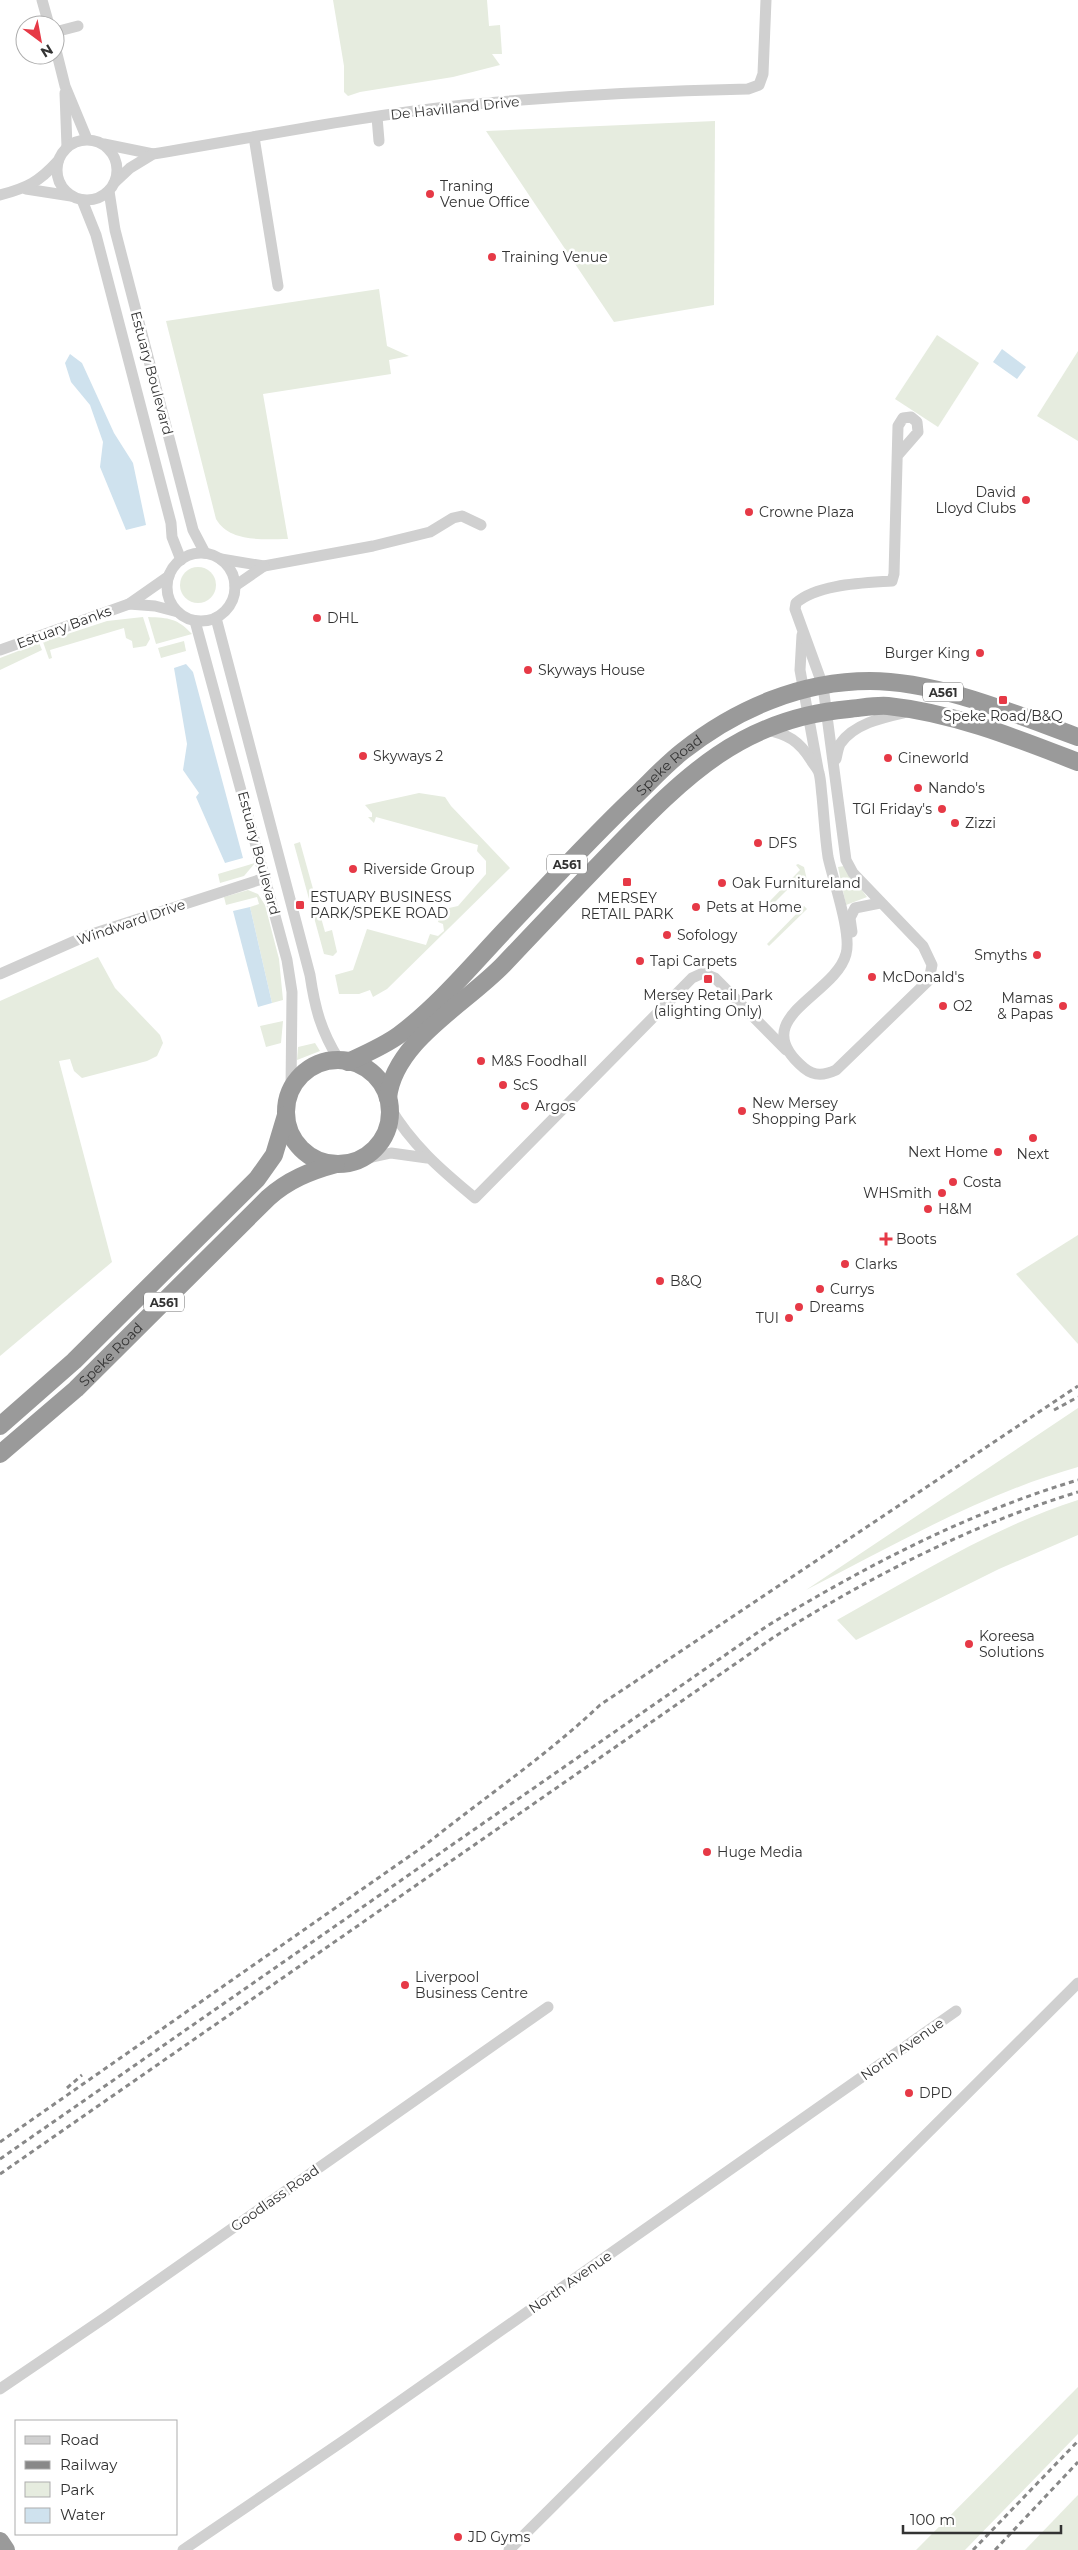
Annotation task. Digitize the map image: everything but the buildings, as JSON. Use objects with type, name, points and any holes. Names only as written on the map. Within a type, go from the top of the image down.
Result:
[{"type":"highway","name":"Speke Road","points":[[344,1061],[397,1036],[418,1019],[458,980],[599,831],[682,752],[722,723],[769,699],[823,686],[870,681],[932,689],[1011,713],[1078,737]]},
{"type":"highway","name":"Speke Road","points":[[388,1102],[394,1072],[416,1043],[500,969],[672,790],[709,760],[741,740],[809,714],[886,706],[948,716],[1078,762]]},
{"type":"highway","name":"A561","points":[[344,1061],[324,1062],[311,1068],[299,1078],[291,1090],[287,1102],[286,1115],[289,1130],[296,1144],[307,1154],[321,1161],[336,1164],[354,1161],[370,1153],[382,1140],[388,1123],[388,1102]]},
{"type":"highway","points":[[344,1061],[362,1066],[373,1074],[382,1085],[388,1102]]},
{"type":"highway","name":"Speke Road","points":[[0,1426],[38,1393],[256,1179],[274,1155],[286,1115]]},
{"type":"highway","name":"Speke Road","points":[[0,1454],[53,1410],[273,1194],[310,1171],[336,1164]]},
{"type":"highway","points":[[38,1393],[53,1410]]},
{"type":"highway","points":[[0,2541],[6,2550]]},
{"type":"street","points":[[42,0],[46,15]]},
{"type":"street","name":"De Havilland Drive","points":[[103,144],[153,154],[377,117],[464,105],[577,96],[748,89],[759,85],[762,74],[766,0]]},
{"type":"street","points":[[65,29],[78,26]]},
{"type":"street","points":[[60,65],[65,86],[87,139]]},
{"type":"street","points":[[65,86],[67,147]]},
{"type":"street","points":[[377,117],[379,141]]},
{"type":"street","points":[[254,137],[278,286]]},
{"type":"street","points":[[0,195],[26,188],[45,176],[67,147],[76,141],[87,139],[103,144],[111,151],[117,163],[112,187],[100,197],[76,198],[26,188]]},
{"type":"street","name":"De Havilland Drive","points":[[112,187],[130,168],[153,154]]},
{"type":"street","points":[[58,161],[57,177],[63,189],[76,198]]},
{"type":"street","name":"Estuary Boulevard","points":[[112,187],[115,230],[190,521],[204,553]]},
{"type":"street","name":"Estuary Boulevard","points":[[76,198],[96,236],[171,523],[172,537],[181,560]]},
{"type":"street","points":[[388,1102],[404,1130],[427,1158],[475,1198],[692,978],[703,973],[714,978],[791,1055],[813,1073],[824,1075],[836,1070],[929,980],[932,965],[923,946],[853,873],[846,860],[828,711],[823,686],[795,609],[796,603],[809,594],[848,585],[892,580],[894,574],[898,455]]},
{"type":"street","points":[[221,559],[232,572],[236,586],[232,603],[226,612],[216,618],[195,621],[178,612],[168,596],[169,576],[181,560],[188,555],[204,553],[221,559],[264,566],[372,546],[430,532],[453,518],[462,516],[481,524]]},
{"type":"street","points":[[236,586],[264,566]]},
{"type":"street","name":"Estuary Banks","points":[[0,650],[129,604],[169,576]]},
{"type":"street","name":"Estuary Banks","points":[[129,604],[155,606],[178,612]]},
{"type":"street","name":"Estuary Boulevard","points":[[216,618],[310,975],[314,1008],[325,1037],[344,1061]]},
{"type":"street","name":"Estuary Boulevard","points":[[195,621],[287,960],[292,992],[291,1090]]},
{"type":"street","points":[[764,1029],[787,1020],[838,968],[846,955],[847,940],[828,855],[819,773],[800,670],[802,630]]},
{"type":"street","points":[[782,696],[794,686],[800,670]]},
{"type":"street","points":[[834,766],[840,744],[854,731],[880,718],[914,710]]},
{"type":"street","points":[[764,730],[782,733],[796,740],[819,773]]},
{"type":"street","name":"Windward Drive","points":[[0,974],[86,936],[265,878]]},
{"type":"street","points":[[847,940],[852,934],[850,918],[855,908],[880,903]]},
{"type":"street","points":[[787,1020],[784,1041],[791,1055]]},
{"type":"street","points":[[354,1161],[390,1153],[427,1158]]},
{"type":"street","points":[[509,2550],[1078,1982]]},
{"type":"street","name":"Goodlass Road","points":[[0,2389],[106,2317],[548,2007]]},
{"type":"street","name":"North Avenue","points":[[183,2550],[350,2437],[956,2010]]},
{"type":"green space","points":[[333,0],[487,0],[489,26],[500,25],[502,54],[492,54],[500,65],[453,77],[360,92],[348,96],[344,92],[344,66]]},
{"type":"green space","points":[[715,121],[714,305],[614,322],[486,131]]},
{"type":"green space","points":[[379,289],[387,346],[409,356],[389,360],[391,374],[263,394],[288,539],[248,538],[239,536],[222,527],[216,519],[166,321]]},
{"type":"green space","points":[[937,335],[979,363],[938,427],[895,399]]},
{"type":"green space","points":[[1078,351],[1078,441],[1037,416]]},
{"type":"green space","points":[[198,567],[205,568],[211,572],[215,578],[215,592],[211,598],[205,602],[198,603],[191,602],[185,598],[181,592],[180,585],[181,578],[185,572],[191,568]]},
{"type":"green space","points":[[143,617],[150,639],[146,646],[133,648],[132,641],[126,638],[124,628],[50,650],[52,658],[49,659],[43,642],[107,621]]},
{"type":"green space","points":[[148,617],[172,620],[182,625],[192,634],[156,644]]},
{"type":"green space","points":[[184,641],[186,651],[161,658],[158,648]]},
{"type":"green space","points":[[39,643],[42,650],[0,670],[0,658]]},
{"type":"green space","points":[[419,793],[445,797],[451,806],[510,868],[387,989],[373,997],[370,990],[359,994],[339,994],[335,975],[353,970],[367,929],[426,945],[430,934],[438,936],[444,931],[443,924],[438,922],[439,918],[445,919],[449,908],[458,906],[486,874],[486,861],[477,851],[478,845],[376,817],[374,823],[368,817],[372,817],[372,813],[365,805]]},
{"type":"green space","points":[[300,842],[325,932],[332,930],[337,952],[333,956],[324,954],[294,844]]},
{"type":"green space","points":[[255,863],[244,876],[220,883],[218,874]]},
{"type":"green space","points":[[796,865],[804,867],[807,880],[801,876],[771,906],[768,903],[800,870]]},
{"type":"green space","points":[[844,866],[867,897],[846,905],[838,867]]},
{"type":"green space","points":[[248,890],[258,894],[265,905],[279,959],[283,1000],[272,1003],[250,907],[259,904],[257,897],[226,905],[224,897]]},
{"type":"green space","points":[[804,906],[807,909],[769,946],[767,944]]},
{"type":"green space","points":[[98,957],[115,988],[160,1035],[163,1043],[157,1056],[147,1061],[82,1078],[74,1071],[70,1059],[59,1061],[112,1262],[0,1356],[0,1001]]},
{"type":"green space","points":[[283,1021],[281,1043],[266,1047],[260,1026]]},
{"type":"green space","points":[[315,1043],[320,1051],[297,1060],[298,1047]]},
{"type":"green space","points":[[1078,1235],[1078,1344],[1016,1274]]},
{"type":"green space","points":[[1078,1408],[1078,1467],[1007,1491],[973,1506],[905,1538],[806,1590]]},
{"type":"green space","points":[[1078,1500],[1078,1535],[999,1569],[856,1640],[837,1620],[985,1538],[1046,1511]]},
{"type":"green space","points":[[1078,2387],[1078,2434],[965,2550],[916,2550]]},
{"type":"green space","points":[[1078,2495],[1078,2550],[1025,2550]]},
{"type":"water","points":[[1002,349],[1026,367],[1017,379],[993,362]]},
{"type":"water","points":[[70,354],[82,363],[114,433],[133,463],[146,525],[126,530],[100,467],[103,442],[90,405],[71,382],[65,363]]},
{"type":"water","points":[[186,664],[193,672],[243,858],[225,863],[196,797],[199,793],[183,770],[187,744],[174,668]]},
{"type":"water","points":[[250,907],[272,1003],[258,1007],[233,911]]},
{"type":"railway","points":[[0,2142],[424,1846],[535,1760],[600,1705],[1078,1386]]},
{"type":"railway","points":[[1054,1410],[1078,1397]]},
{"type":"railway","points":[[0,2159],[767,1626],[880,1562],[918,1543],[996,1508],[1078,1480]]},
{"type":"railway","points":[[0,2174],[774,1637],[884,1573],[921,1554],[998,1520],[1078,1492]]},
{"type":"railway","points":[[67,2088],[82,2075]]},
{"type":"railway","points":[[973,2550],[1078,2441]]},
{"type":"railway","points":[[995,2550],[1078,2462]]},
{"type":"place","name":"Traning Venue Office","points":[[430,194]]},
{"type":"place","name":"Training Venue","points":[[492,257]]},
{"type":"place","name":"David Lloyd Clubs","points":[[1026,500]]},
{"type":"place","name":"Crowne Plaza","points":[[749,512]]},
{"type":"place","name":"DHL","points":[[317,618]]},
{"type":"place","name":"Burger King","points":[[980,653]]},
{"type":"place","name":"Skyways House","points":[[528,670]]},
{"type":"place","name":"Speke Road/B&Q","points":[[1003,700]]},
{"type":"place","name":"Skyways 2","points":[[363,756]]},
{"type":"place","name":"Cineworld","points":[[888,758]]},
{"type":"place","name":"Nando's","points":[[918,788]]},
{"type":"place","name":"TGI Friday's","points":[[942,809]]},
{"type":"place","name":"Zizzi","points":[[955,823]]},
{"type":"place","name":"DFS","points":[[758,843]]},
{"type":"place","name":"Riverside Group","points":[[353,869]]},
{"type":"place","name":"MERSEY RETAIL PARK","points":[[627,882]]},
{"type":"place","name":"Oak Furnitureland","points":[[722,883]]},
{"type":"place","name":"ESTUARY BUSINESS PARK/SPEKE ROAD","points":[[300,905]]},
{"type":"place","name":"Pets at Home","points":[[696,907]]},
{"type":"place","name":"Sofology","points":[[667,935]]},
{"type":"place","name":"Smyths","points":[[1037,955]]},
{"type":"place","name":"Tapi Carpets","points":[[640,961]]},
{"type":"place","name":"McDonald's","points":[[872,977]]},
{"type":"place","name":"Mersey Retail Park (alighting Only)","points":[[708,979]]},
{"type":"place","name":"O2","points":[[943,1006]]},
{"type":"place","name":"Mamas & Papas","points":[[1063,1006]]},
{"type":"place","name":"M&S Foodhall","points":[[481,1061]]},
{"type":"place","name":"ScS","points":[[503,1085]]},
{"type":"place","name":"Argos","points":[[525,1106]]},
{"type":"place","name":"New Mersey Shopping Park","points":[[742,1111]]},
{"type":"place","name":"Next","points":[[1033,1138]]},
{"type":"place","name":"Next Home","points":[[998,1152]]},
{"type":"place","name":"Costa","points":[[953,1182]]},
{"type":"place","name":"WHSmith","points":[[942,1193]]},
{"type":"place","name":"H&M","points":[[928,1209]]},
{"type":"place","name":"Boots","points":[[886,1239]]},
{"type":"place","name":"Clarks","points":[[845,1264]]},
{"type":"place","name":"B&Q","points":[[660,1281]]},
{"type":"place","name":"Currys","points":[[820,1289]]},
{"type":"place","name":"Dreams","points":[[799,1307]]},
{"type":"place","name":"TUI","points":[[789,1318]]},
{"type":"place","name":"Koreesa Solutions","points":[[969,1644]]},
{"type":"place","name":"Huge Media","points":[[707,1852]]},
{"type":"place","name":"Liverpool Business Centre","points":[[405,1985]]},
{"type":"place","name":"DPD","points":[[909,2093]]},
{"type":"place","name":"JD Gyms","points":[[458,2537]]}]
